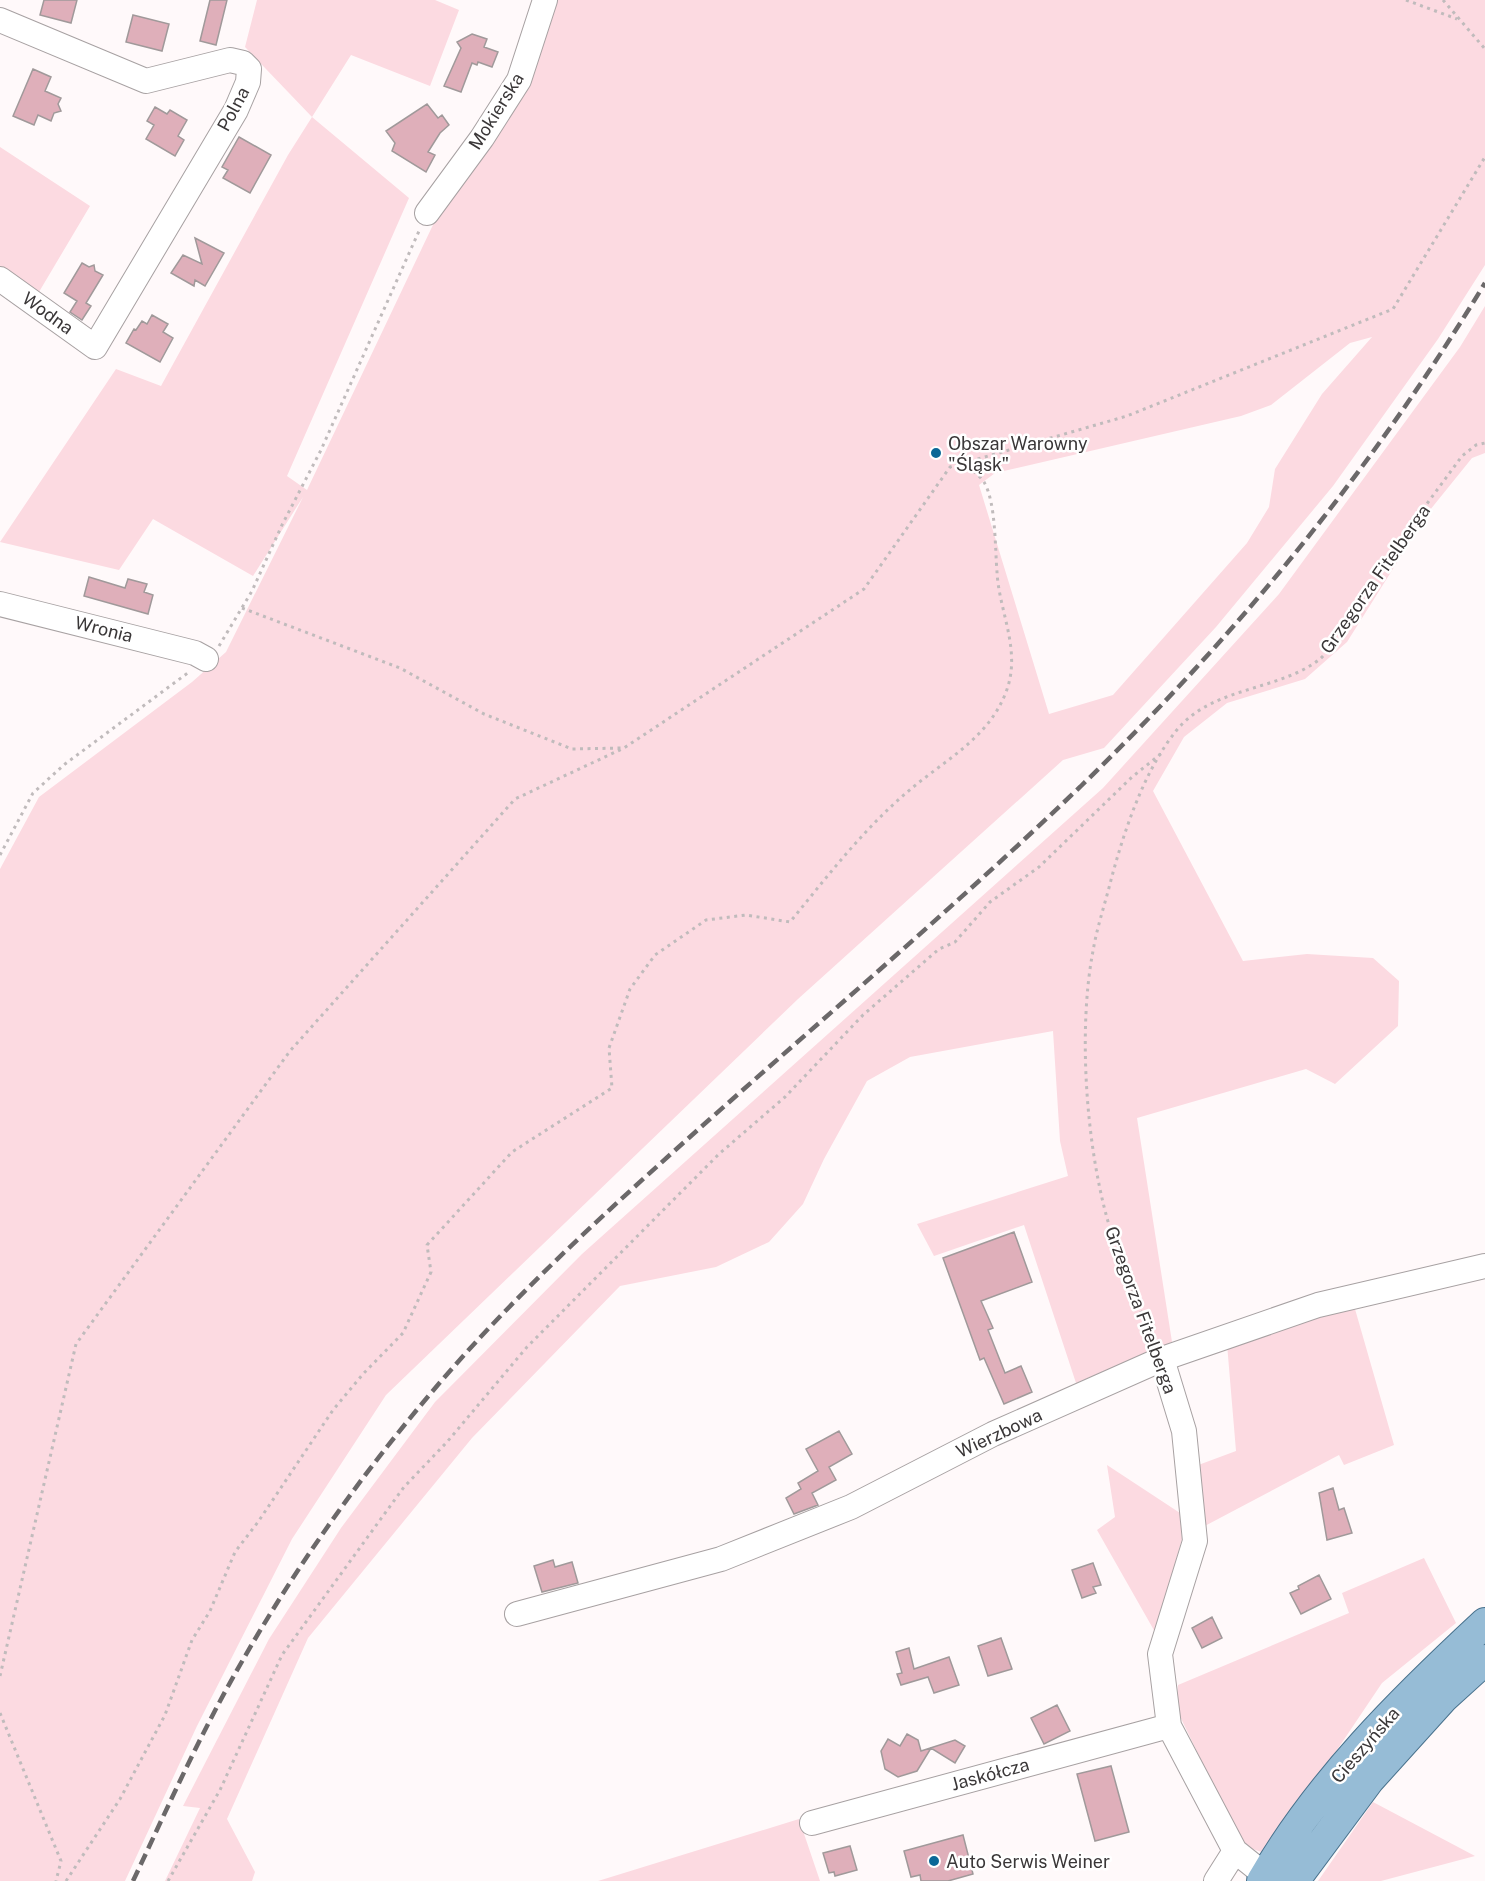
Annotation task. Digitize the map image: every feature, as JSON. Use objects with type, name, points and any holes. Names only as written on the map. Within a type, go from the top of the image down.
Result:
[{"type":"main road","name":"Cieszyńska","points":[[1264,1878],[1287,1841],[1358,1751],[1426,1677],[1485,1623]]},
{"type":"main road","name":"Cieszyńska","points":[[1294,1881],[1369,1780],[1444,1697],[1485,1660]]},
{"type":"street","name":"Mokierska","points":[[427,213],[482,138],[519,80],[545,0]]},
{"type":"street","name":"Polna","points":[[0,20],[146,81],[230,60],[243,63],[249,69],[248,82],[236,110],[95,347]]},
{"type":"street","name":"Wodna","points":[[0,279],[95,347]]},
{"type":"street","name":"Wronia","points":[[0,604],[195,653],[206,659]]},
{"type":"street","name":"Wierzbowa","points":[[517,1614],[721,1559],[852,1507],[993,1434],[1162,1359],[1318,1305],[1485,1266]]},
{"type":"street","name":"Grzegorza Fitelberga","points":[[1162,1359],[1184,1431],[1195,1540],[1160,1654],[1169,1726],[1236,1851],[1264,1878]]},
{"type":"street","name":"Jaskółcza","points":[[812,1823],[1169,1726]]},
{"type":"street","points":[[1216,1881],[1236,1851]]},
{"type":"path","points":[[1406,0],[1458,19]]},
{"type":"path","points":[[1443,0],[1485,49]]},
{"type":"path","points":[[0,1676],[76,1344],[290,1051],[515,799],[624,748],[864,589],[950,467],[1127,416],[1393,309],[1485,156]]},
{"type":"path","points":[[0,855],[33,792],[66,764],[215,652],[242,608],[326,440],[427,213]]},
{"type":"path","name":"Grzegorza Fitelberga","points":[[1162,1359],[1131,1288],[1107,1217],[1092,1127],[1085,1040],[1092,952],[1117,858],[1137,802],[1176,731],[1196,712],[1221,698],[1293,673],[1322,658],[1390,554],[1462,456],[1476,445],[1485,443]]},
{"type":"path","points":[[66,1881],[120,1799],[165,1715],[192,1640],[210,1611],[235,1552],[258,1522],[333,1410],[363,1374],[403,1333],[431,1272],[427,1245],[512,1152],[612,1089],[609,1048],[630,990],[656,955],[706,920],[746,915],[790,922],[856,844],[905,794],[962,752],[992,719],[1007,691],[1013,653],[997,585],[991,509],[985,484],[964,463]]},
{"type":"path","points":[[242,608],[400,668],[484,714],[572,749],[624,748]]},
{"type":"path","points":[[168,1881],[220,1790],[282,1655],[404,1487],[447,1442],[527,1347],[719,1154],[785,1097],[863,1016],[939,949],[955,942],[990,902],[1039,867],[1132,777],[1162,753]]},
{"type":"path","points":[[0,1713],[61,1861],[57,1881]]},
{"type":"shaded area","points":[[257,0],[435,0],[459,10],[430,86],[351,55],[312,117],[245,47]]},
{"type":"shaded area","points":[[553,0],[1485,0],[1485,265],[1438,339],[1333,486],[1216,627],[1104,748],[1063,760],[798,999],[386,1395],[292,1539],[197,1726],[125,1881],[0,1881],[0,869],[39,797],[192,682],[226,652],[303,497],[253,576],[153,519],[119,570],[0,542],[116,369],[161,386],[288,155],[312,117],[409,198],[287,476],[307,490],[441,208]],"holes":[[[1372,337],[1322,394],[1275,469],[1269,507],[1247,543],[1113,695],[1049,714],[979,485],[995,473],[1241,416],[1271,405],[1350,343]]]},
{"type":"shaded area","points":[[0,147],[90,206],[36,297],[0,270]]},
{"type":"shaded area","points":[[1485,306],[1485,453],[1472,458],[1430,510],[1347,642],[1305,679],[1227,703],[1184,737],[1153,791],[1243,961],[1307,954],[1373,958],[1399,981],[1398,1026],[1335,1084],[1306,1069],[1137,1118],[1172,1342],[1076,1383],[1024,1225],[934,1256],[917,1224],[1068,1176],[1060,1141],[1053,1031],[910,1057],[867,1081],[824,1159],[803,1204],[769,1242],[716,1267],[620,1286],[472,1438],[308,1638],[227,1819],[255,1872],[252,1881],[165,1881],[200,1808],[183,1806],[269,1639],[341,1528],[435,1402],[582,1254],[1103,788],[1279,594],[1460,347]]},
{"type":"shaded area","points":[[1353,1302],[1394,1445],[1344,1465],[1339,1455],[1201,1528],[1193,1467],[1236,1451],[1227,1344]]},
{"type":"shaded area","points":[[1107,1465],[1180,1513],[1182,1539],[1155,1632],[1097,1530],[1115,1517]]},
{"type":"shaded area","points":[[1424,1558],[1456,1623],[1382,1683],[1267,1854],[1247,1847],[1229,1818],[1176,1708],[1178,1685],[1349,1613],[1342,1593]]},
{"type":"shaded area","points":[[1373,1802],[1475,1856],[1381,1881],[1318,1881]]},
{"type":"shaded area","points":[[799,1819],[820,1881],[598,1881]]},
{"type":"building","points":[[44,0],[77,0],[71,23],[40,15]]},
{"type":"building","points":[[210,0],[227,0],[216,45],[200,41]]},
{"type":"building","points":[[133,15],[169,24],[162,51],[126,42]]},
{"type":"building","points":[[472,34],[487,39],[484,47],[498,52],[492,67],[478,62],[477,65],[472,63],[461,92],[444,86],[461,48],[457,42]]},
{"type":"building","points":[[33,69],[51,77],[45,91],[61,98],[58,104],[61,111],[54,113],[51,121],[38,115],[34,125],[13,116]]},
{"type":"building","points":[[427,104],[438,118],[442,115],[449,125],[440,133],[428,152],[435,155],[426,172],[392,151],[395,143],[386,131]]},
{"type":"building","points":[[155,107],[167,114],[170,110],[187,120],[178,136],[184,140],[175,156],[146,139],[154,125],[147,121]]},
{"type":"building","points":[[239,137],[271,155],[250,193],[223,178],[228,170],[222,167]]},
{"type":"building","points":[[195,238],[224,253],[205,286],[195,280],[194,286],[171,273],[183,255],[202,264]]},
{"type":"building","points":[[82,263],[89,267],[94,265],[95,271],[103,275],[86,303],[91,306],[82,320],[70,312],[77,301],[64,293]]},
{"type":"building","points":[[152,315],[168,324],[163,332],[173,338],[160,362],[126,343],[134,329],[136,330],[142,321],[147,324]]},
{"type":"building","points":[[89,577],[125,588],[128,579],[147,584],[144,592],[153,595],[148,614],[84,596]]},
{"type":"building","points":[[1014,1232],[1032,1282],[981,1301],[993,1328],[988,1330],[1005,1373],[1021,1366],[1032,1392],[1004,1404],[984,1358],[980,1360],[943,1258]]},
{"type":"building","points":[[839,1431],[852,1454],[829,1467],[836,1480],[812,1493],[818,1505],[794,1514],[786,1498],[801,1489],[798,1483],[818,1471],[806,1449]]},
{"type":"building","points":[[1333,1488],[1339,1510],[1344,1508],[1352,1533],[1327,1540],[1319,1493]]},
{"type":"building","points":[[553,1560],[555,1567],[572,1562],[578,1583],[542,1592],[534,1566]]},
{"type":"building","points":[[1093,1563],[1101,1585],[1093,1587],[1096,1593],[1082,1598],[1072,1570]]},
{"type":"building","points":[[1319,1575],[1331,1599],[1301,1614],[1290,1593]]},
{"type":"building","points":[[1212,1617],[1222,1638],[1202,1648],[1192,1628]]},
{"type":"building","points":[[1001,1638],[1012,1669],[988,1676],[978,1646]]},
{"type":"building","points":[[909,1648],[914,1669],[949,1657],[959,1685],[934,1693],[928,1677],[901,1685],[897,1674],[902,1673],[896,1652]]},
{"type":"building","points":[[1057,1705],[1070,1731],[1044,1744],[1031,1718]]},
{"type":"building","points":[[907,1734],[918,1740],[921,1751],[955,1740],[965,1746],[955,1763],[931,1748],[917,1771],[898,1777],[885,1769],[881,1751],[888,1739],[900,1746]]},
{"type":"building","points":[[1111,1766],[1129,1832],[1095,1841],[1077,1774]]},
{"type":"building","points":[[963,1835],[973,1874],[948,1881],[921,1881],[920,1875],[911,1877],[904,1851]]},
{"type":"building","points":[[850,1846],[857,1870],[835,1876],[834,1872],[829,1873],[823,1853]]},
{"type":"railway","points":[[133,1881],[209,1723],[261,1630],[342,1507],[371,1467],[433,1391],[494,1323],[584,1233],[990,871],[1139,728],[1195,669],[1300,548],[1396,419],[1485,283]]},
{"type":"place","name":"Obszar Warowny \"Śląsk\"","points":[[936,453]]},
{"type":"place","name":"Auto Serwis Weiner","points":[[934,1861]]}]
